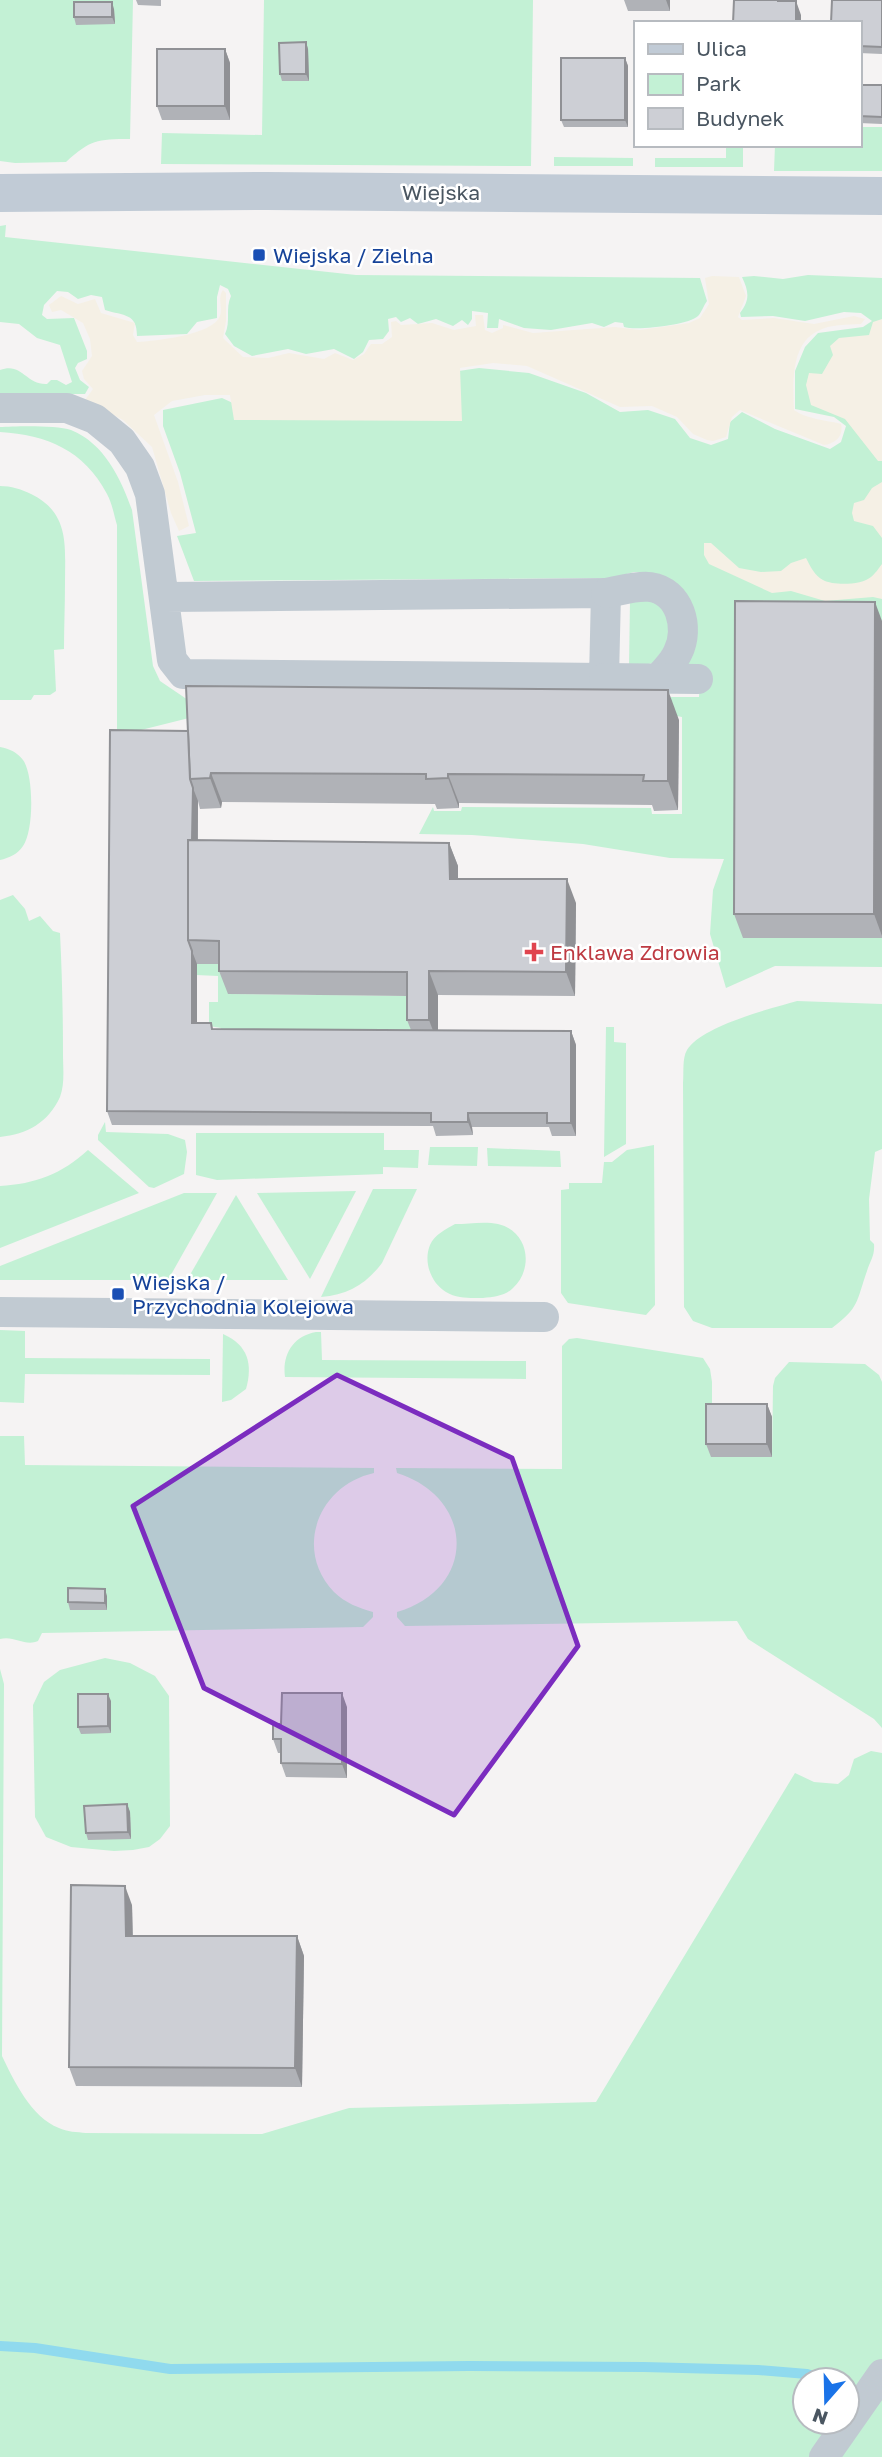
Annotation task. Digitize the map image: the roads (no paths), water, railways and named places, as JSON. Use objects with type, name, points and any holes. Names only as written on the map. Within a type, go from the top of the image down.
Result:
[{"type":"street","name":"Wiejska","points":[[0,192],[267,191],[882,196]]},
{"type":"street","points":[[0,408],[67,408],[95,419],[122,441],[140,467],[150,494],[172,660],[183,674],[698,679]]},
{"type":"street","points":[[165,597],[606,593],[648,586],[662,590],[676,604],[683,620],[683,638],[678,654],[658,679]]},
{"type":"street","points":[[604,678],[606,593]]},
{"type":"street","points":[[0,1312],[544,1317]]},
{"type":"street","points":[[824,2457],[882,2374]]},
{"type":"waterway","points":[[0,2346],[35,2348],[170,2369],[644,2367],[791,2373]]},
{"type":"place","name":"Wiejska / Zielna","points":[[259,255]]},
{"type":"place","name":"Enklawa Zdrowia","points":[[534,952]]},
{"type":"place","name":"Wiejska / Przychodnia Kolejowa","points":[[118,1294]]}]
